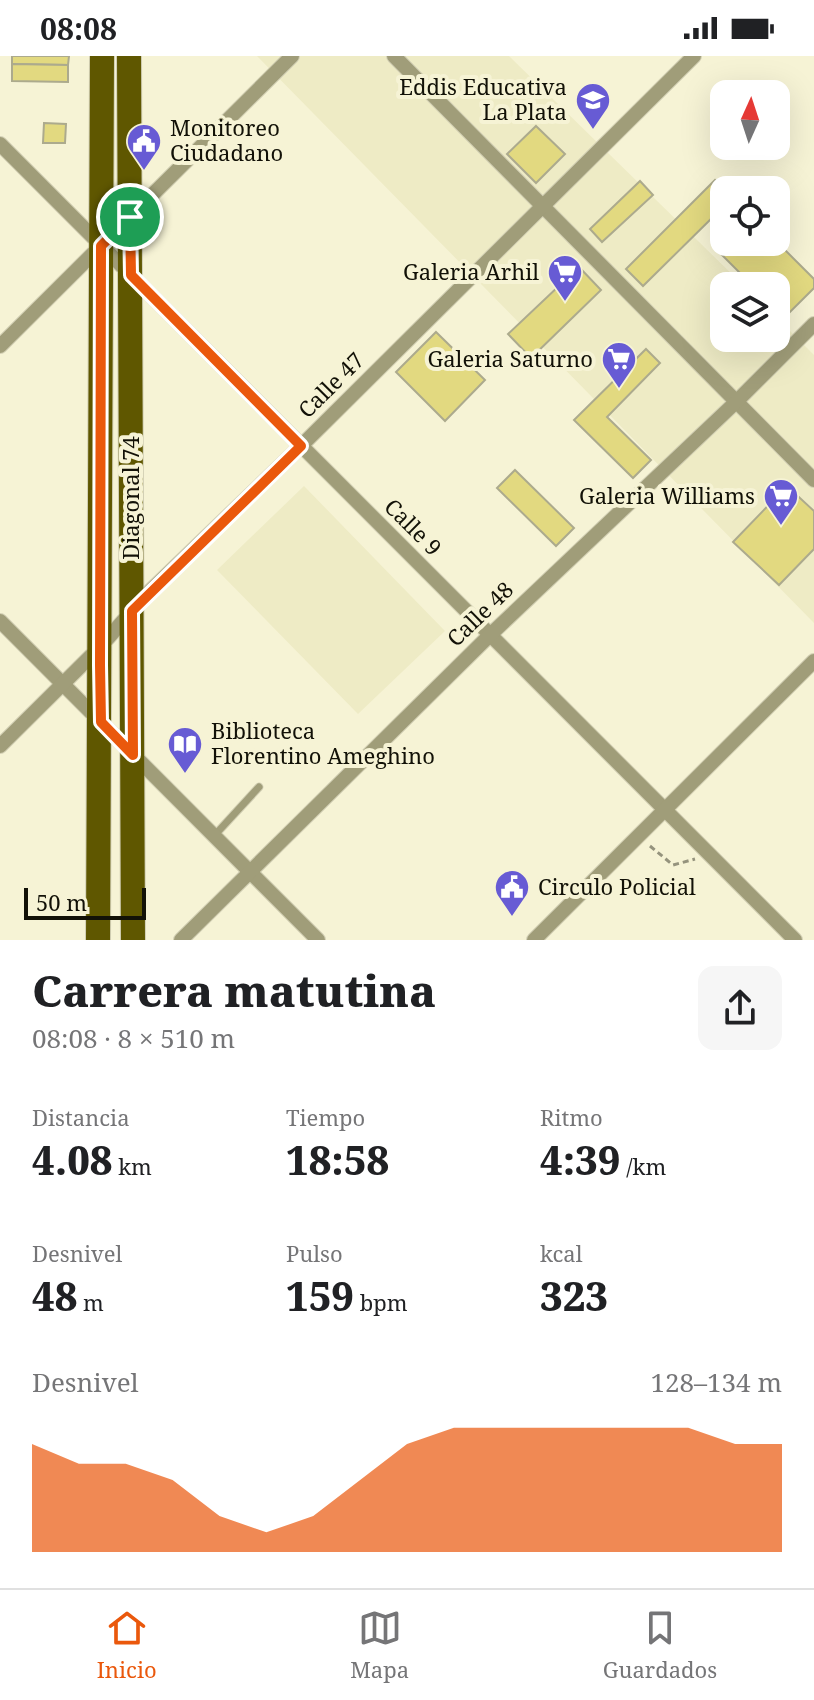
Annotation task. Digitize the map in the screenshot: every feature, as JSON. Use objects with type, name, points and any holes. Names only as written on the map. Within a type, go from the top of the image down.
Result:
[{"type":"main road","name":"Diagonal 74","points":[[98,940],[102,56]]},
{"type":"main road","name":"Diagonal 74","points":[[129,56],[133,940]]},
{"type":"street","points":[[0,346],[292,56]]},
{"type":"street","points":[[394,56],[814,480]]},
{"type":"street","name":"Calle 47","points":[[0,746],[132,611],[694,56]]},
{"type":"street","name":"Calle 9","points":[[0,144],[795,940]]},
{"type":"street","name":"Calle 48","points":[[181,940],[490,635],[814,324]]},
{"type":"street","points":[[0,621],[318,940]]},
{"type":"street","points":[[534,940],[814,661]]},
{"type":"lane","points":[[214,836],[259,787]]},
{"type":"path","points":[[638,836],[673,865],[710,855]]},
{"type":"shaded area","points":[[257,56],[509,56],[730,272],[710,272],[710,352],[790,352],[790,331],[814,355],[814,623]]},
{"type":"shaded area","points":[[304,486],[445,631],[358,714],[217,570]]},
{"type":"building","points":[[12,56],[69,56],[68,65],[12,64]]},
{"type":"building","points":[[12,64],[68,65],[68,82],[12,81]]},
{"type":"building","points":[[44,123],[66,124],[65,143],[43,143]]},
{"type":"building","points":[[536,126],[565,154],[536,183],[507,154]]},
{"type":"building","points":[[640,181],[653,195],[602,242],[590,229]]},
{"type":"building","points":[[710,185],[710,220],[643,286],[626,269]]},
{"type":"building","points":[[790,255],[814,279],[814,288],[790,312],[790,272],[739,272],[723,256]]},
{"type":"building","name":"Galeria Arhil","points":[[579,267],[601,290],[531,358],[508,334]]},
{"type":"building","points":[[436,332],[485,380],[445,421],[396,372]]},
{"type":"building","name":"Galeria Saturno","points":[[646,349],[660,363],[607,417],[651,460],[633,478],[574,420]]},
{"type":"building","points":[[515,470],[574,528],[556,546],[497,488]]},
{"type":"building","name":"Galeria Williams","points":[[787,486],[814,511],[814,549],[779,585],[733,542]]},
{"type":"place","name":"Eddis Educativa La Plata","points":[[593,131]]},
{"type":"place","name":"Monitoreo Ciudadano","points":[[144,172]]},
{"type":"place","name":"Galeria Arhil","points":[[565,303]]},
{"type":"place","name":"Galeria Saturno","points":[[619,390]]},
{"type":"place","name":"Galeria Williams","points":[[781,527]]},
{"type":"place","name":"Biblioteca Florentino Ameghino","points":[[185,775]]},
{"type":"place","name":"Circulo Policial","points":[[512,918]]},
{"type":"route","points":[[130,217],[131,275],[301,446],[132,611],[133,755],[101,722],[100,665],[101,246],[130,217]]}]
